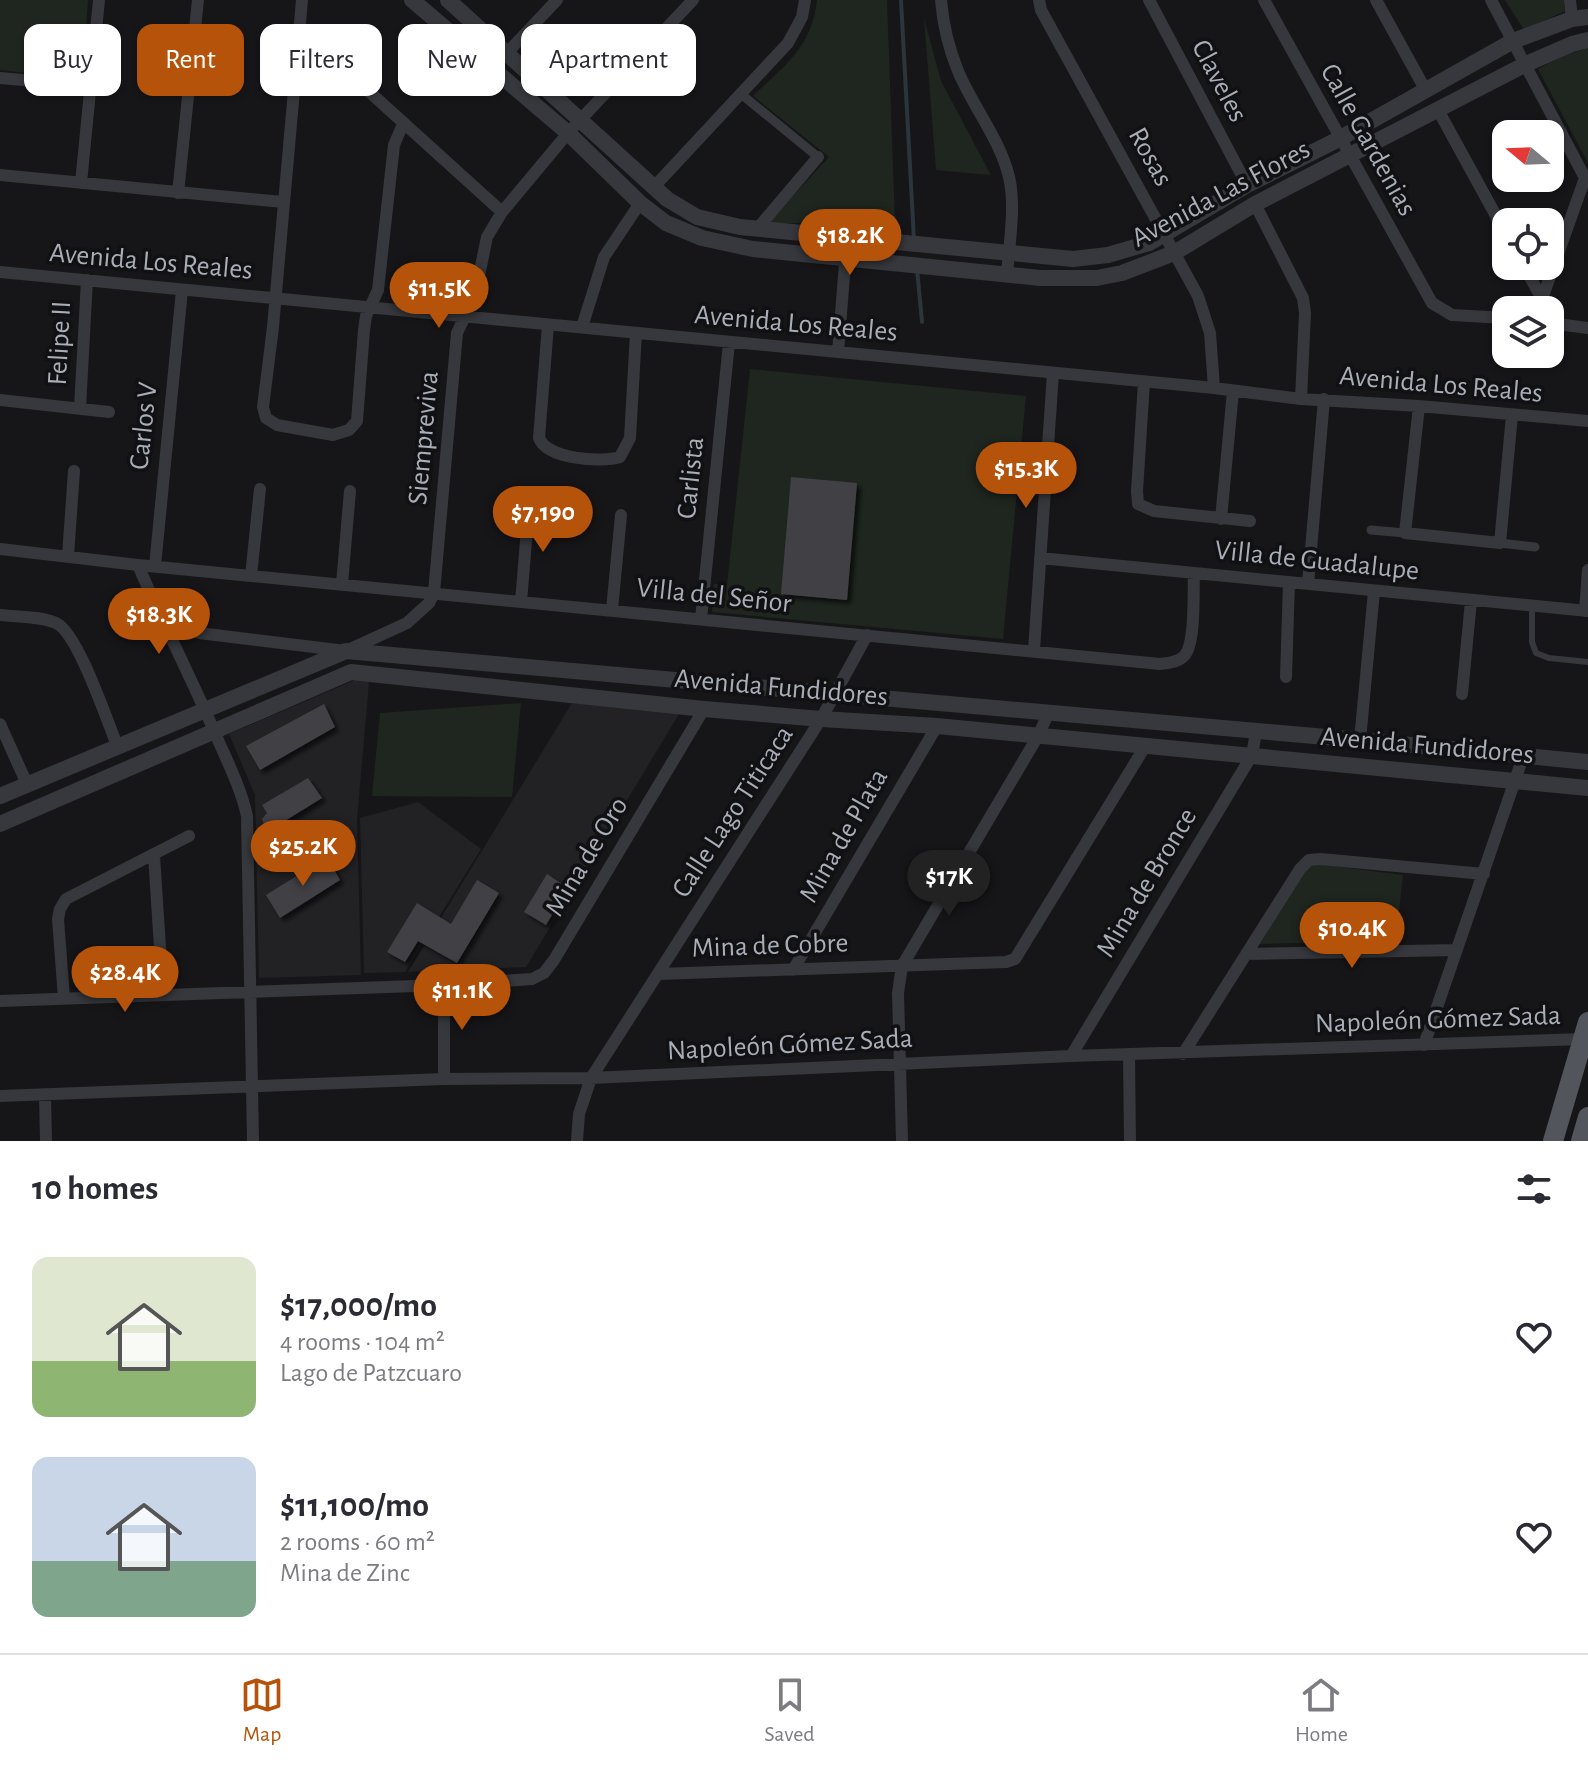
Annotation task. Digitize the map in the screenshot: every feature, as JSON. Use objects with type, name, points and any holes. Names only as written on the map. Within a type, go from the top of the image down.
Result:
[{"type":"main road","points":[[1553,1141],[1586,1031]]},
{"type":"main road","points":[[1581,1141],[1588,1117]]},
{"type":"street","points":[[96,24],[99,0]]},
{"type":"street","points":[[178,193],[198,0]]},
{"type":"street","points":[[300,24],[302,0]]},
{"type":"street","name":"Avenida Las Flores","points":[[412,0],[653,188],[697,217],[723,224],[1052,258],[1091,258],[1141,246],[1513,41],[1580,18]]},
{"type":"street","name":"Avenida Las Flores","points":[[448,0],[507,53],[640,203],[666,223],[683,231],[725,245],[1040,278],[1097,278],[1122,273],[1174,253],[1255,204],[1524,65],[1588,40]]},
{"type":"street","points":[[507,53],[557,0]]},
{"type":"street","name":"Siempreviva","points":[[434,593],[457,333],[475,295],[487,237],[502,212],[573,127],[693,0]]},
{"type":"street","points":[[653,188],[788,43],[802,17],[805,0]]},
{"type":"street","points":[[941,0],[943,21],[958,72],[1002,157],[1009,179],[1007,275]]},
{"type":"street","name":"Rosas","points":[[1039,0],[1041,10],[1206,315],[1214,388]]},
{"type":"street","name":"Claveles","points":[[1149,0],[1247,185]]},
{"type":"street","name":"Calle Gardenias","points":[[1264,0],[1432,303],[1452,315],[1492,317]]},
{"type":"street","points":[[1376,0],[1425,89]]},
{"type":"street","points":[[1491,0],[1584,173],[1585,184],[1541,296]]},
{"type":"street","points":[[1570,0],[1580,18]]},
{"type":"street","points":[[0,78],[24,80]]},
{"type":"street","points":[[741,94],[818,157],[758,228]]},
{"type":"street","points":[[81,183],[89,96]]},
{"type":"street","points":[[293,96],[263,401],[266,418],[277,425],[333,435],[354,427],[359,408],[364,330],[378,290],[394,145],[403,124]]},
{"type":"street","points":[[373,96],[502,212]]},
{"type":"street","points":[[1438,110],[1492,208]]},
{"type":"street","points":[[0,175],[283,202]]},
{"type":"street","points":[[582,327],[604,257],[640,203]]},
{"type":"street","points":[[1255,204],[1303,298],[1301,399]]},
{"type":"street","points":[[838,352],[847,237]]},
{"type":"street","name":"Avenida Los Reales","points":[[0,272],[1214,388],[1301,399],[1588,421]]},
{"type":"street","name":"Felipe II","points":[[80,408],[87,280]]},
{"type":"street","name":"Carlos V","points":[[155,566],[182,290]]},
{"type":"street","points":[[548,325],[539,438],[545,448],[559,454],[608,460],[620,457],[630,438],[636,333]]},
{"type":"street","points":[[1564,325],[1588,328]]},
{"type":"street","name":"Carlista","points":[[701,619],[729,343]]},
{"type":"street","points":[[1034,650],[1053,373]]},
{"type":"street","points":[[1144,382],[1137,491],[1137,501],[1141,507],[1250,521]]},
{"type":"street","points":[[1221,519],[1233,391]]},
{"type":"street","points":[[1308,584],[1324,399]]},
{"type":"street","points":[[0,400],[109,412]]},
{"type":"street","points":[[1405,533],[1419,406]]},
{"type":"street","points":[[1500,543],[1512,415]]},
{"type":"street","points":[[68,556],[74,471]]},
{"type":"street","points":[[251,576],[260,489]]},
{"type":"street","points":[[342,584],[350,491]]},
{"type":"street","points":[[521,602],[529,504]]},
{"type":"street","points":[[612,610],[621,515]]},
{"type":"street","points":[[1371,530],[1535,547]]},
{"type":"street","name":"Villa del Señor","points":[[0,549],[1160,664],[1183,658],[1191,638],[1194,573]]},
{"type":"street","name":"Villa de Guadalupe","points":[[1040,558],[1586,611]]},
{"type":"street","points":[[138,565],[164,627],[206,710],[243,798],[247,816],[253,1141]]},
{"type":"street","points":[[1586,611],[1588,570]]},
{"type":"street","points":[[1286,677],[1289,582]]},
{"type":"street","points":[[1360,740],[1374,591]]},
{"type":"street","points":[[199,633],[346,651],[394,632],[429,603],[434,593]]},
{"type":"street","points":[[1462,694],[1471,601]]},
{"type":"street","points":[[0,615],[51,622],[65,630],[81,657],[117,745]]},
{"type":"street","name":"Calle Lago Titicaca","points":[[577,1141],[579,1114],[591,1078],[821,719],[867,635]]},
{"type":"street","points":[[0,824],[351,672],[346,651]]},
{"type":"street","name":"Avenida Fundidores","points":[[0,796],[346,651],[1588,762]]},
{"type":"street","name":"Avenida Fundidores","points":[[351,672],[704,709],[937,726],[1588,788]]},
{"type":"street","name":"Mina de Oro","points":[[0,1001],[532,979],[544,973],[554,960],[704,709]]},
{"type":"street","points":[[902,1141],[898,993],[902,966],[1038,736],[1049,712]]},
{"type":"street","points":[[0,724],[27,784]]},
{"type":"street","name":"Mina de Plata","points":[[793,970],[937,726]]},
{"type":"street","name":"Mina de Bronce","points":[[1071,1056],[1252,755],[1256,732]]},
{"type":"street","name":"Mina de Cobre","points":[[659,974],[1006,962],[1015,959],[1146,745]]},
{"type":"street","points":[[1424,1045],[1523,757]]},
{"type":"street","points":[[64,998],[58,919],[62,903],[79,890],[189,836]]},
{"type":"street","points":[[154,855],[163,994]]},
{"type":"street","points":[[1183,1054],[1300,869],[1309,860],[1484,874]]},
{"type":"street","points":[[1246,954],[1457,950]]},
{"type":"street","points":[[444,985],[444,1079]]},
{"type":"street","name":"Napoleón Gómez Sada","points":[[0,1096],[444,1079],[591,1078],[1071,1056],[1424,1045],[1586,1031]]},
{"type":"street","points":[[1129,1056],[1130,1141]]},
{"type":"street","points":[[45,1095],[46,1141]]},
{"type":"lane","points":[[1532,606],[1532,642],[1536,653],[1549,658],[1588,662]]},
{"type":"shaded area","points":[[0,0],[88,0],[86,24],[24,24],[24,73],[0,70]]},
{"type":"shaded area","points":[[817,0],[887,0],[895,223],[768,223],[829,157],[753,96],[803,43]]},
{"type":"shaded area","points":[[1505,0],[1564,0],[1565,11],[1524,30]]},
{"type":"shaded area","points":[[924,18],[941,81],[991,175],[936,170]]},
{"type":"shaded area","points":[[1588,48],[1588,163],[1538,69]]},
{"type":"shaded area","points":[[750,369],[1026,396],[1003,639],[712,612],[714,584],[727,585]]},
{"type":"shaded area","points":[[355,680],[369,682],[357,820],[361,975],[259,978],[255,795],[229,734]]},
{"type":"shaded area","points":[[521,703],[512,797],[372,796],[380,713]]},
{"type":"shaded area","points":[[572,703],[679,714],[526,967],[408,972]]},
{"type":"shaded area","points":[[418,802],[481,849],[405,972],[364,973],[360,818]]},
{"type":"shaded area","points":[[1308,863],[1403,875],[1396,940],[1260,944]]},
{"type":"building","points":[[791,477],[857,483],[847,600],[781,594]]},
{"type":"building","points":[[324,704],[335,727],[260,770],[246,746]]},
{"type":"building","points":[[308,778],[322,798],[267,832],[262,819],[267,813],[262,805]]},
{"type":"building","points":[[327,857],[340,880],[280,918],[266,895]]},
{"type":"building","points":[[547,874],[568,888],[546,925],[524,912]]},
{"type":"building","points":[[477,880],[499,893],[457,963],[418,941],[405,962],[387,952],[417,903],[451,924]]},
{"type":"waterway","points":[[901,0],[914,240]]},
{"type":"waterway","points":[[917,269],[922,322]]}]
